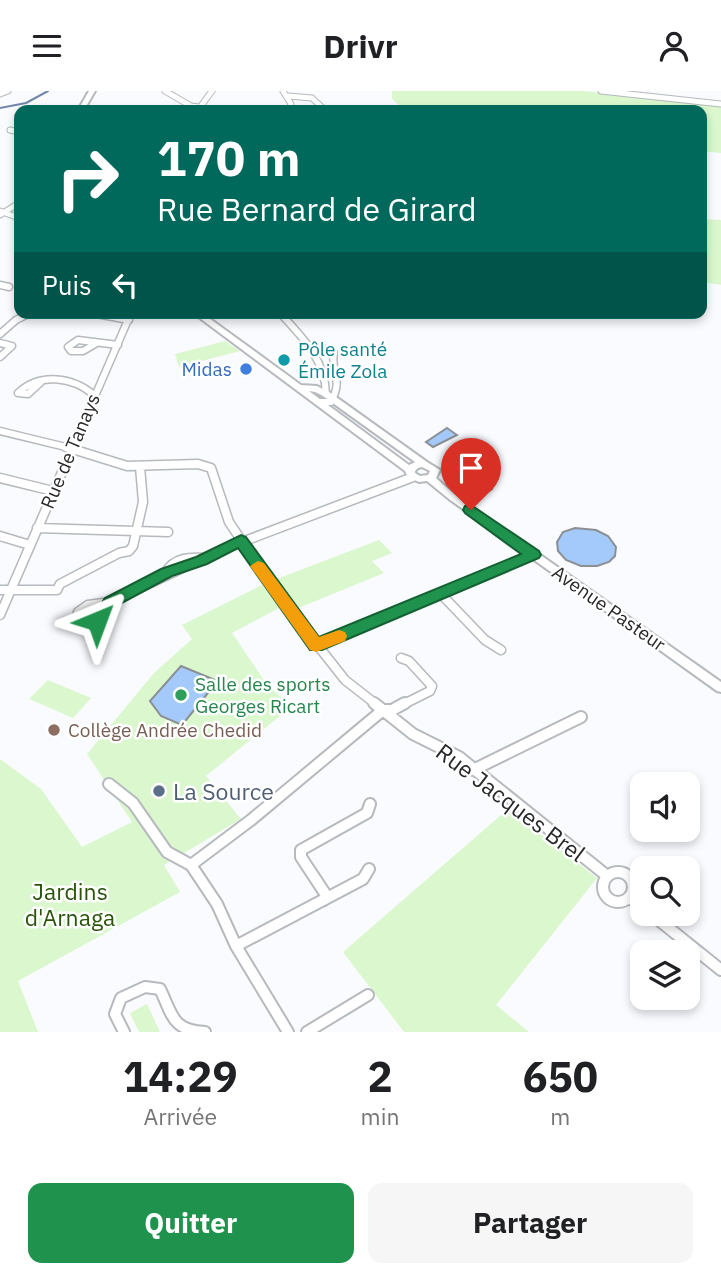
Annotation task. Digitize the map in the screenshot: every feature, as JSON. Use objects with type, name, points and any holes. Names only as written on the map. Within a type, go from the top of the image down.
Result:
[{"type":"main road","points":[[205,319],[411,473],[422,479],[430,478],[435,470],[329,397],[313,388],[300,388]]},
{"type":"main road","points":[[411,473],[415,465],[424,464]]},
{"type":"main road","name":"Avenue Pasteur","points":[[430,478],[721,688]]},
{"type":"street","points":[[0,94],[8,91]]},
{"type":"street","points":[[165,91],[189,105]]},
{"type":"street","points":[[601,91],[721,104]]},
{"type":"street","points":[[286,93],[312,98],[320,105]]},
{"type":"street","points":[[10,130],[14,131]]},
{"type":"street","points":[[0,285],[9,286]]},
{"type":"street","points":[[0,334],[18,319]]},
{"type":"street","name":"Rue de Tanays","points":[[0,615],[129,319]]},
{"type":"street","points":[[285,319],[313,349],[325,372],[329,397]]},
{"type":"street","points":[[0,343],[12,346],[0,357]]},
{"type":"street","points":[[95,344],[118,345]]},
{"type":"street","points":[[313,349],[323,348],[334,353],[331,361],[338,387],[326,404],[316,401]]},
{"type":"street","points":[[41,382],[75,382],[94,395]]},
{"type":"street","points":[[313,388],[327,382]]},
{"type":"street","points":[[0,426],[73,446],[108,460],[140,467],[143,502],[137,531],[129,551],[119,553],[60,584],[57,590],[0,590]]},
{"type":"street","points":[[0,431],[73,446]]},
{"type":"street","name":"Rue Jacques Brel","points":[[140,467],[206,466],[212,470],[221,504],[241,540],[278,596],[345,680],[413,734],[444,747],[606,875]]},
{"type":"street","points":[[110,602],[166,572],[411,473]]},
{"type":"street","points":[[0,478],[53,491]]},
{"type":"street","points":[[37,528],[168,532]]},
{"type":"street","points":[[0,536],[30,545]]},
{"type":"street","points":[[316,646],[534,555]]},
{"type":"street","points":[[441,594],[485,640],[501,650]]},
{"type":"street","points":[[191,865],[251,820],[383,710],[392,710],[430,691],[432,686],[408,661],[401,658]]},
{"type":"street","points":[[473,769],[581,717]]},
{"type":"street","points":[[109,784],[133,803],[167,852],[191,865],[217,904],[236,946],[288,1032]]},
{"type":"street","points":[[324,900],[326,895],[301,857],[302,851],[367,813],[370,804]]},
{"type":"street","points":[[236,946],[363,879],[369,869]]},
{"type":"street","points":[[630,880],[619,873],[606,875],[601,883],[605,893],[617,901],[630,898]]},
{"type":"street","points":[[666,926],[721,970]]},
{"type":"street","points":[[124,1032],[116,1014],[121,998],[143,987],[153,986],[160,989],[178,1026],[188,1031],[205,1032]]},
{"type":"street","points":[[307,1032],[368,995]]},
{"type":"green space","points":[[392,91],[583,91],[721,105],[721,153],[707,152],[707,105],[399,105],[392,99]]},
{"type":"green space","points":[[707,219],[721,220],[721,285],[707,283]]},
{"type":"green space","points":[[225,341],[240,351],[179,367],[175,354]]},
{"type":"green space","points":[[379,540],[392,553],[372,561],[384,573],[296,609],[274,580]]},
{"type":"green space","name":"Jardins d'Arnaga","points":[[262,585],[279,608],[232,633],[268,686],[292,706],[206,776],[241,819],[164,865],[180,892],[18,981],[38,1032],[0,1032],[0,759],[41,789],[82,847],[132,822],[87,754],[154,673],[192,639],[182,625]]},
{"type":"green space","points":[[48,680],[91,698],[73,718],[29,699]]},
{"type":"green space","points":[[508,809],[597,878],[496,1005],[529,1032],[404,1032],[343,952]]},
{"type":"green space","points":[[147,1004],[160,1032],[139,1032],[130,1013]]},
{"type":"building","points":[[447,428],[457,435],[433,447],[426,442]]},
{"type":"building","points":[[460,462],[472,475],[492,489],[486,493],[451,467]]},
{"type":"building","points":[[575,528],[596,530],[608,536],[616,547],[615,556],[609,562],[597,566],[581,566],[566,560],[558,551],[557,542],[563,532]]},
{"type":"building","name":"Salle des sports Georges Ricart","points":[[181,666],[215,680],[216,683],[182,725],[161,716],[150,701]]},
{"type":"waterway","points":[[16,105],[26,103],[48,91]]},
{"type":"waterway","points":[[0,108],[14,105]]},
{"type":"slow traffic","points":[[258,566],[316,646],[339,636]]},
{"type":"place","name":"Pôle santé Émile Zola","points":[[284,360]]},
{"type":"place","name":"Midas","points":[[246,369]]},
{"type":"place","name":"Salle des sports Georges Ricart","points":[[181,695]]},
{"type":"place","name":"Collège Andrée Chedid","points":[[54,730]]},
{"type":"place","name":"La Source","points":[[159,791]]},
{"type":"route","points":[[97,621],[110,602],[166,572],[173,572],[202,560],[241,540],[278,596],[316,646],[534,555],[471,510]]}]
